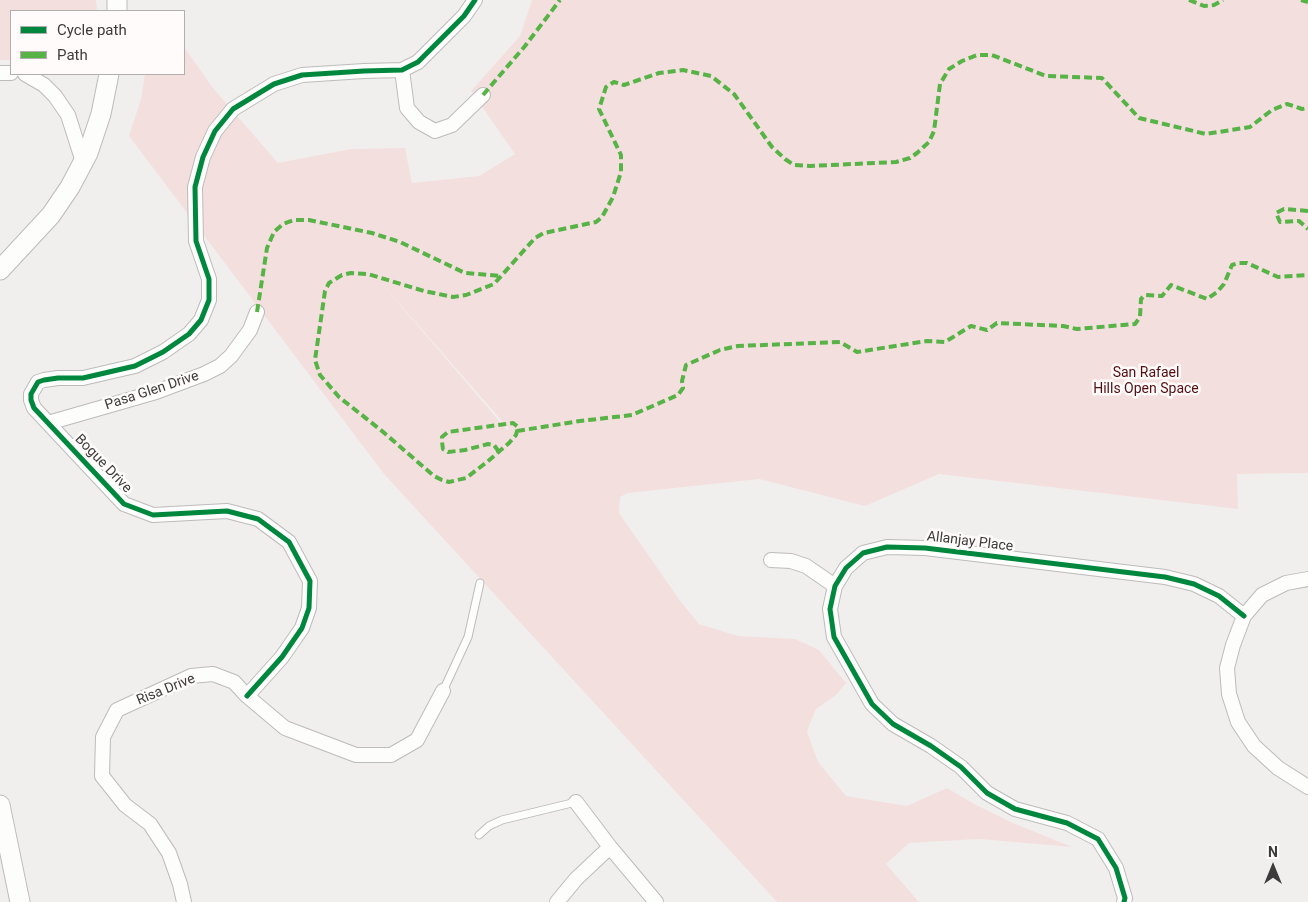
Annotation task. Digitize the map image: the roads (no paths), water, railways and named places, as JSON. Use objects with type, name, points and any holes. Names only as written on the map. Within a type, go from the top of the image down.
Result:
[{"type":"main road","points":[[0,270],[52,216],[83,162],[88,153],[101,114],[109,75]]},
{"type":"main road","points":[[0,805],[20,902]]},
{"type":"street","points":[[474,0],[464,16],[418,62],[402,70],[407,108],[419,122],[435,132],[452,125],[483,95]]},
{"type":"street","name":"Bogue Drive","points":[[247,696],[282,657],[302,628],[309,608],[310,581],[289,542],[258,519],[226,511],[153,515],[124,504],[34,408],[31,394],[38,382],[58,378],[82,378],[135,366],[163,352],[188,334],[201,320],[209,300],[209,279],[196,241],[195,187],[203,157],[216,130],[233,109],[274,84],[302,75],[402,70]]},
{"type":"street","points":[[27,75],[44,85],[55,96],[68,115],[83,162]]},
{"type":"street","name":"Pasa Glen Drive","points":[[48,423],[156,392],[220,366],[231,356],[246,336],[257,312]]},
{"type":"street","name":"Allanjay Place","points":[[1124,902],[1125,898],[1116,868],[1098,838],[1067,823],[1014,810],[987,793],[961,767],[931,746],[893,724],[872,704],[834,637],[830,610],[835,586],[846,568],[863,553],[888,547],[925,548],[1165,577],[1194,584],[1219,596],[1244,616]]},
{"type":"street","points":[[771,560],[792,561],[806,566],[835,586]]},
{"type":"street","points":[[1308,579],[1286,583],[1262,595],[1244,616],[1227,668],[1229,694],[1238,722],[1254,746],[1278,768],[1308,787]]},
{"type":"street","name":"Risa Drive","points":[[184,902],[169,853],[160,839],[150,824],[125,805],[102,776],[103,737],[117,710],[192,676],[213,674],[234,682],[247,696],[285,728],[356,754],[391,754],[417,740],[443,691]]},
{"type":"street","points":[[576,802],[610,847],[656,902]]},
{"type":"street","points":[[557,902],[576,879],[610,847]]},
{"type":"lane","points":[[443,691],[468,637],[480,582]]},
{"type":"lane","points":[[479,835],[489,826],[502,820],[576,802]]},
{"type":"park label","name":"San Rafael Hills Open Space","points":[[1146,382]]}]
